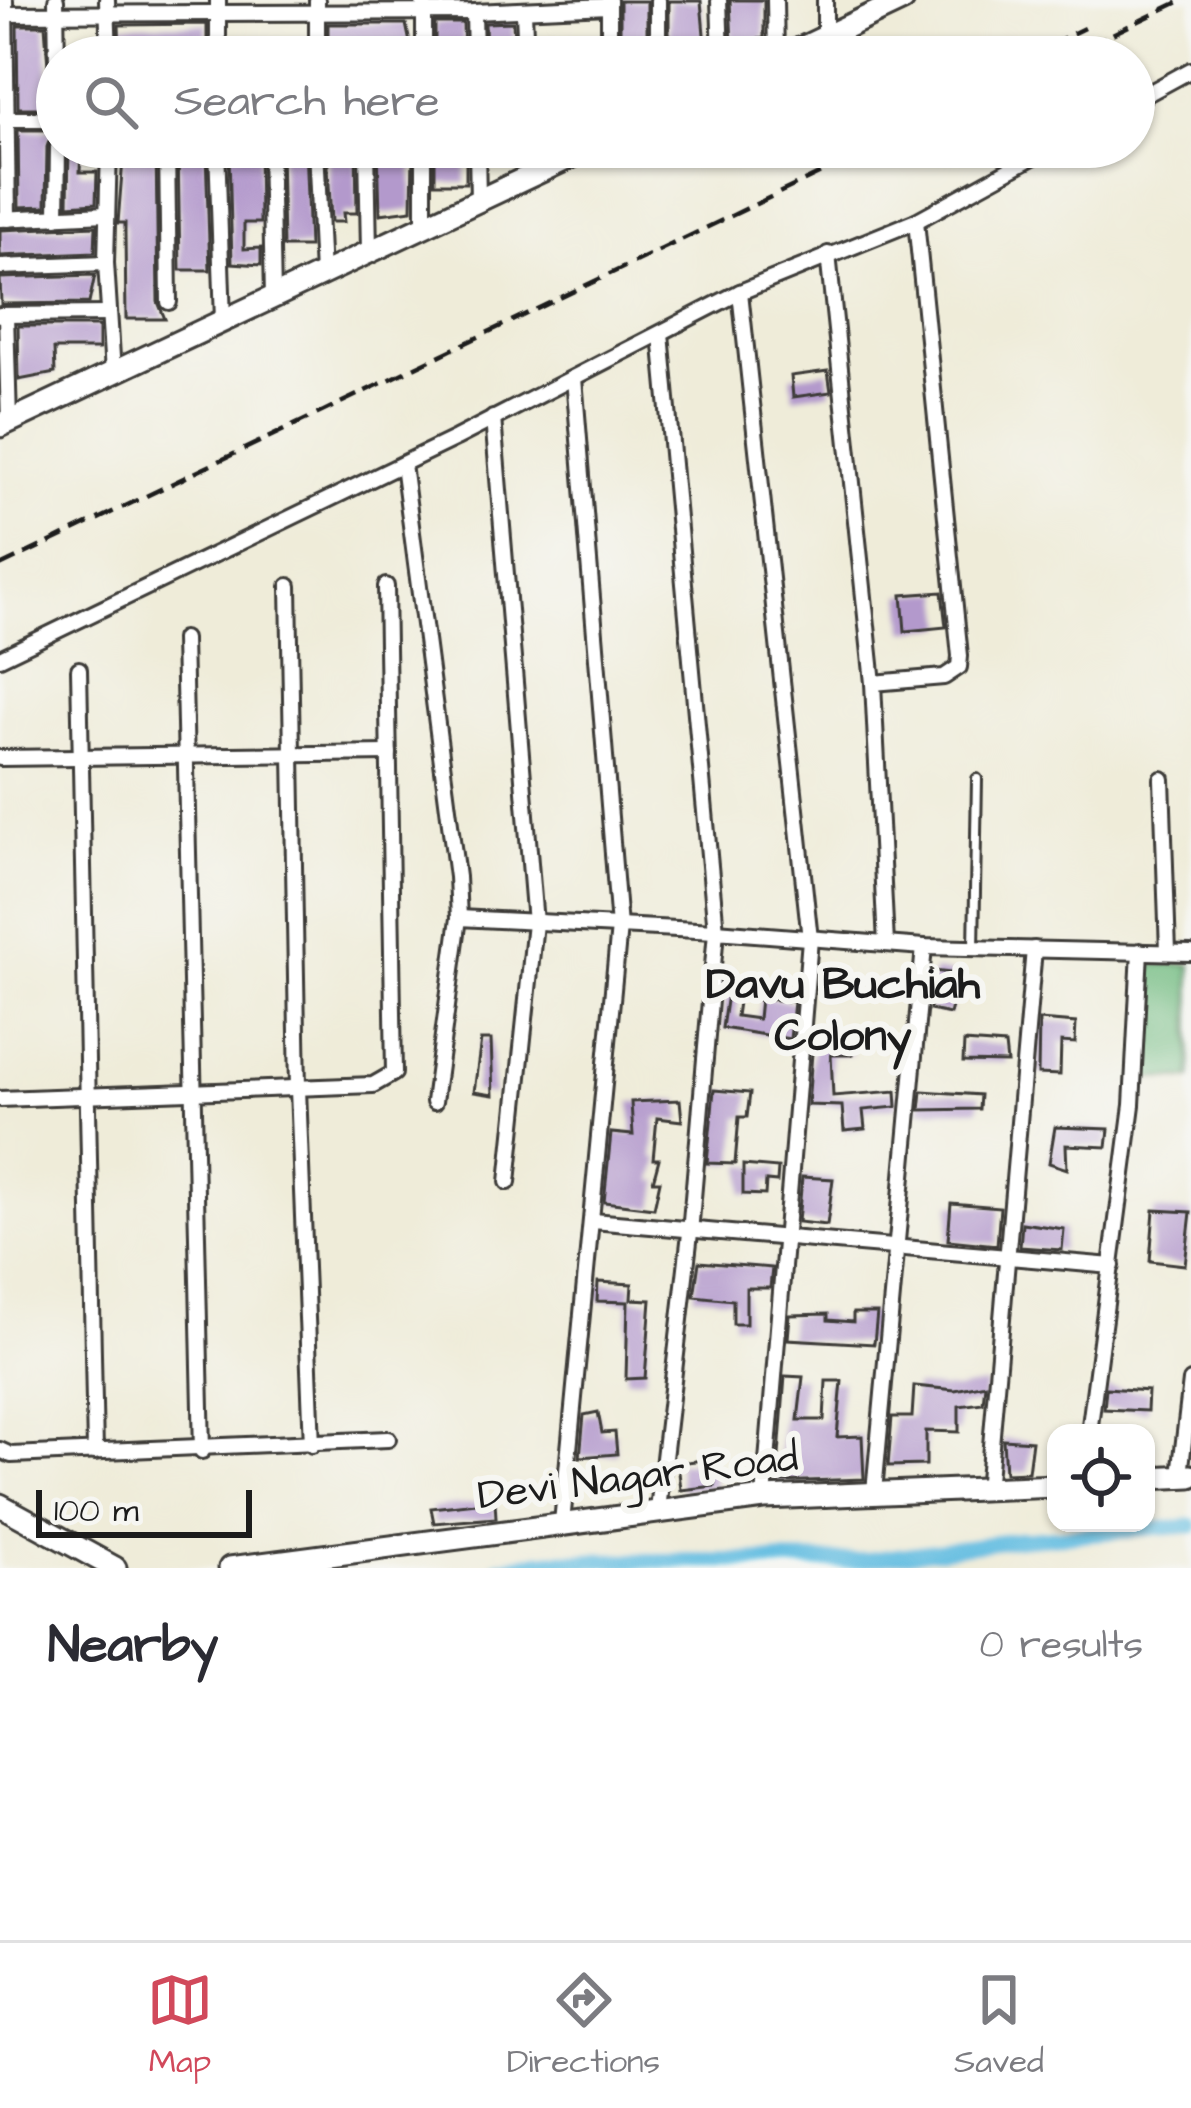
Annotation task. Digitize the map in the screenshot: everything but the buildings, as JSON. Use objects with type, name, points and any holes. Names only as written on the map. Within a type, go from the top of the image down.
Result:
[{"type":"street","points":[[658,0],[658,36]]},
{"type":"street","points":[[719,0],[720,36]]},
{"type":"street","points":[[775,0],[778,36]]},
{"type":"street","points":[[825,0],[825,36]]},
{"type":"street","points":[[827,36],[874,7],[903,0]]},
{"type":"street","points":[[106,214],[4,219],[4,9],[364,6],[524,12],[609,3],[610,36]]},
{"type":"street","points":[[56,6],[56,36]]},
{"type":"street","points":[[108,6],[109,36]]},
{"type":"street","points":[[317,36],[318,6]]},
{"type":"street","points":[[475,12],[476,36]]},
{"type":"street","points":[[524,12],[525,36]]},
{"type":"street","points":[[1155,90],[1191,70]]},
{"type":"street","points":[[3,119],[36,119]]},
{"type":"street","points":[[57,217],[58,168]]},
{"type":"street","points":[[108,168],[106,263],[112,374]]},
{"type":"street","points":[[166,168],[169,302]]},
{"type":"street","points":[[218,168],[223,321]]},
{"type":"street","points":[[270,168],[273,298]]},
{"type":"street","points":[[317,168],[322,274]]},
{"type":"street","points":[[368,168],[369,252]]},
{"type":"street","points":[[424,168],[424,226]]},
{"type":"street","points":[[477,168],[478,201]]},
{"type":"street","points":[[532,168],[532,175]]},
{"type":"street","points":[[108,314],[3,315],[5,424],[547,168]]},
{"type":"street","points":[[0,658],[403,464],[740,292],[916,221],[1013,168]]},
{"type":"street","points":[[873,683],[944,677],[959,667],[916,221]]},
{"type":"street","points":[[828,254],[873,683],[886,944]]},
{"type":"street","points":[[0,267],[106,263]]},
{"type":"street","points":[[740,292],[811,940],[764,1498]]},
{"type":"street","points":[[658,1510],[690,1233],[716,931],[661,334]]},
{"type":"street","points":[[562,1523],[619,927],[574,379]]},
{"type":"street","points":[[494,418],[535,923],[508,1182]]},
{"type":"street","points":[[403,464],[442,729],[459,918],[434,1102]]},
{"type":"street","points":[[290,586],[298,1089],[312,1445]]},
{"type":"street","points":[[0,1099],[298,1089],[387,1081],[398,1061],[386,586]]},
{"type":"street","points":[[183,639],[202,1451]]},
{"type":"street","points":[[79,669],[95,1452]]},
{"type":"street","points":[[0,758],[388,753]]},
{"type":"street","points":[[1162,778],[1168,952]]},
{"type":"street","points":[[459,918],[924,947],[1191,953]]},
{"type":"street","points":[[874,1492],[924,947]]},
{"type":"street","points":[[987,1492],[1034,949]]},
{"type":"street","points":[[1090,1424],[1132,1105],[1140,951]]},
{"type":"street","points":[[593,1221],[785,1242],[1112,1266]]},
{"type":"street","points":[[1155,1478],[1185,1476],[1191,1381]]},
{"type":"street","points":[[0,1450],[10,1455],[202,1451],[388,1439]]},
{"type":"street","name":"Devi Nagar Road","points":[[230,1568],[764,1498],[1047,1487]]},
{"type":"street","points":[[0,1505],[97,1563],[116,1568]]},
{"type":"lane","points":[[974,948],[977,779]]},
{"type":"green space","points":[[1149,964],[1191,964],[1191,1079],[1141,1078],[1150,1021]]},
{"type":"waterway","points":[[498,1568],[540,1560],[856,1561],[1022,1539],[1191,1526]]},
{"type":"railway","points":[[1108,36],[1183,0]]},
{"type":"railway","points":[[1067,36],[1084,28]]},
{"type":"railway","points":[[0,566],[831,168]]},
{"type":"district","name":"Davu Buchiah Colony","points":[[843,1011]]}]
